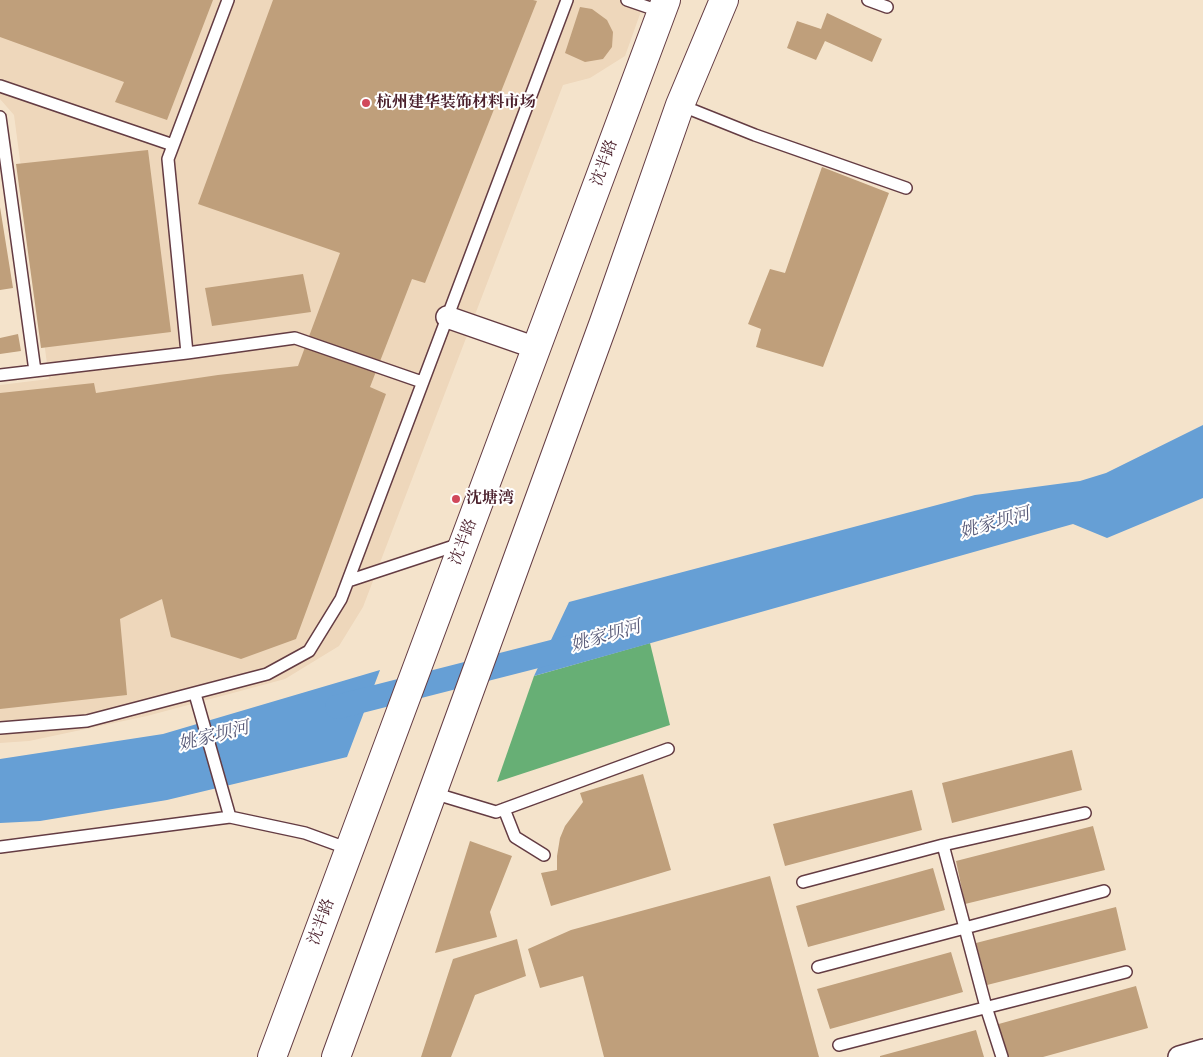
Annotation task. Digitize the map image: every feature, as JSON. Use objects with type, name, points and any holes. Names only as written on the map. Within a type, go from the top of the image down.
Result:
[{"type":"main road","points":[[336,1057],[611,303],[680,105],[724,0]]},
{"type":"main road","name":"沈半路","points":[[272,1057],[664,6]]},
{"type":"street","points":[[447,317],[536,348]]},
{"type":"street","points":[[1178,1057],[1203,1050]]},
{"type":"lane","points":[[187,353],[168,159],[228,0]]},
{"type":"lane","points":[[0,728],[87,721],[195,694],[267,674],[309,650],[341,599],[567,0]]},
{"type":"lane","points":[[627,0],[664,6]]},
{"type":"lane","points":[[868,0],[887,7]]},
{"type":"lane","points":[[0,86],[173,145]]},
{"type":"lane","points":[[680,105],[755,135],[906,188]]},
{"type":"lane","points":[[0,117],[35,371]]},
{"type":"lane","points":[[0,375],[295,338],[422,382]]},
{"type":"lane","points":[[348,581],[464,542]]},
{"type":"lane","points":[[195,694],[230,817]]},
{"type":"lane","points":[[432,793],[496,812],[668,750]]},
{"type":"lane","points":[[504,809],[515,837],[544,855]]},
{"type":"lane","points":[[803,882],[942,845],[1084,813]]},
{"type":"lane","points":[[0,846],[230,817],[305,833],[349,849]]},
{"type":"lane","points":[[942,845],[986,1007],[1002,1057]]},
{"type":"lane","points":[[818,967],[1104,891]]},
{"type":"lane","points":[[839,1045],[1126,972]]},
{"type":"shaded area","points":[[0,0],[645,0],[625,56],[590,78],[563,85],[363,607],[339,646],[285,679],[147,716],[29,741],[0,743],[0,385],[49,379],[14,115],[0,99]]},
{"type":"green space","points":[[650,643],[670,725],[497,782],[534,676]]},
{"type":"water","points":[[1203,425],[1203,498],[1107,538],[1073,524],[534,676],[569,602],[975,495],[1080,481],[1106,473]]},
{"type":"water","points":[[380,670],[347,757],[167,800],[40,821],[0,823],[0,759],[163,734]]},
{"type":"building","points":[[0,0],[213,0],[167,120],[115,102],[124,82],[0,37]]},
{"type":"building","points":[[273,0],[537,1],[425,283],[412,279],[370,387],[386,394],[296,639],[241,659],[171,637],[162,599],[120,619],[127,695],[0,709],[0,393],[94,383],[96,393],[218,375],[298,366],[340,253],[198,204]]},
{"type":"building","points":[[580,7],[592,9],[607,20],[613,32],[612,47],[603,59],[585,62],[565,53]]},
{"type":"building","points":[[827,13],[882,39],[872,62],[825,41],[816,60],[787,48],[797,21],[821,29]]},
{"type":"building","points":[[148,150],[171,332],[41,348],[16,164]]},
{"type":"building","points":[[822,167],[889,193],[823,367],[756,347],[761,329],[748,324],[770,269],[785,273]]},
{"type":"building","points":[[0,207],[13,288],[0,290]]},
{"type":"building","points":[[303,274],[311,312],[212,326],[205,288]]},
{"type":"building","points":[[18,334],[21,351],[0,354],[0,338]]},
{"type":"building","points":[[1072,750],[1082,790],[952,823],[942,783]]},
{"type":"building","points":[[643,774],[671,870],[551,906],[541,873],[557,870],[560,838],[565,826],[583,802],[580,793]]},
{"type":"building","points":[[912,790],[922,830],[785,866],[773,824]]},
{"type":"building","points":[[1093,826],[1105,870],[965,904],[956,861]]},
{"type":"building","points":[[470,841],[512,856],[490,912],[497,937],[435,953]]},
{"type":"building","points":[[933,868],[945,910],[808,947],[796,906]]},
{"type":"building","points":[[770,876],[819,1057],[604,1057],[583,976],[540,988],[528,949],[571,930]]},
{"type":"building","points":[[1116,907],[1126,950],[987,985],[976,943]]},
{"type":"building","points":[[517,939],[526,976],[475,995],[451,1057],[421,1057],[453,959]]},
{"type":"building","points":[[951,952],[963,992],[830,1029],[817,989]]},
{"type":"building","points":[[1136,986],[1148,1028],[1043,1057],[1004,1057],[995,1025]]},
{"type":"building","points":[[976,1030],[984,1057],[880,1057],[880,1056]]},
{"type":"waterway","name":"姚家坝河","points":[[337,707],[576,646]]},
{"type":"place","name":"杭州建华装饰材料市场","points":[[366,103]]},
{"type":"place","name":"沈塘湾","points":[[456,499]]}]
